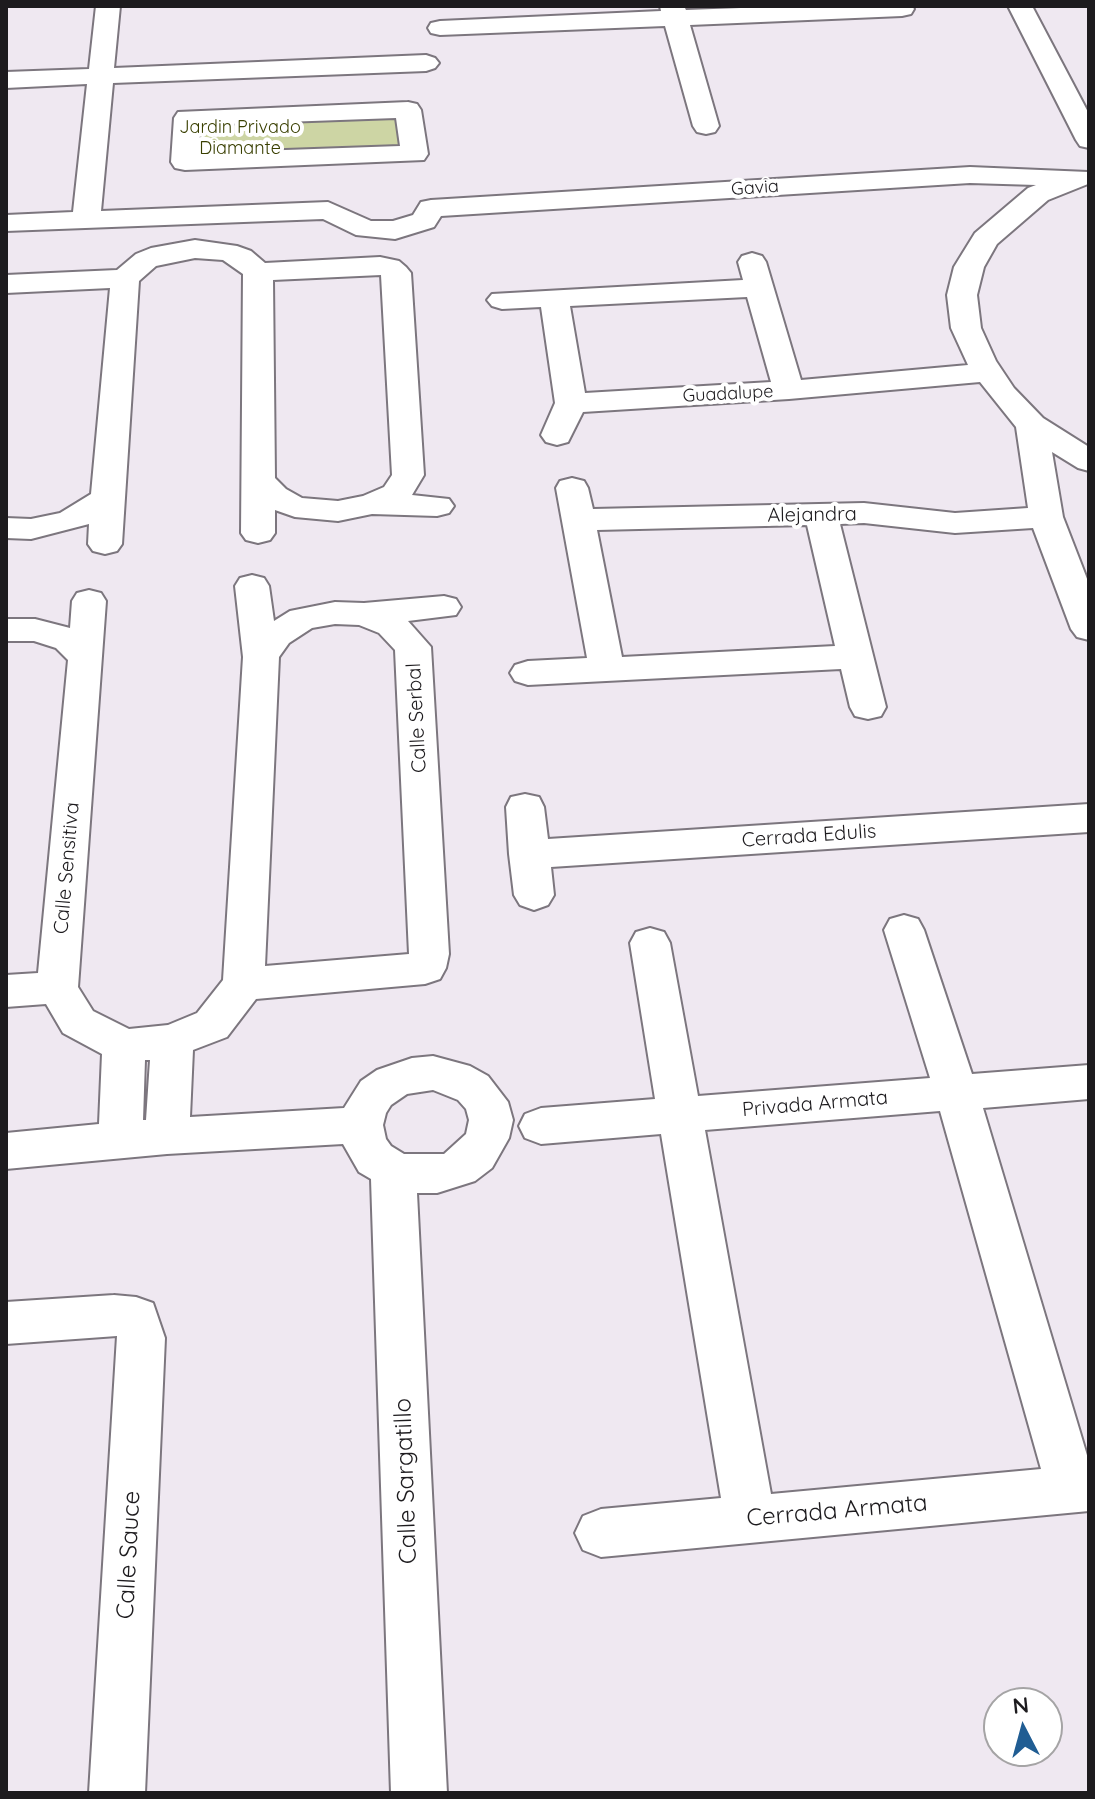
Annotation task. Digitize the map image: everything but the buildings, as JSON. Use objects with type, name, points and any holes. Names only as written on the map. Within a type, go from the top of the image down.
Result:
[{"type":"street","points":[[90,6],[92,77]]},
{"type":"street","points":[[78,211],[92,77],[108,6]]},
{"type":"street","points":[[1020,6],[1089,140]]},
{"type":"street","points":[[440,28],[674,12],[902,9]]},
{"type":"street","points":[[674,12],[706,126]]},
{"type":"street","points":[[6,80],[426,63]]},
{"type":"street","points":[[408,110],[414,154],[185,162],[187,121],[187,118],[408,110]]},
{"type":"street","name":"Gavia","points":[[213,214],[328,210],[366,229],[395,230],[424,221],[431,208],[970,175],[1084,177]]},
{"type":"street","points":[[1084,177],[1038,194],[985,239],[969,267],[962,295],[966,328],[981,361],[1003,394],[1032,425],[1089,461]]},
{"type":"street","points":[[6,223],[78,211],[180,216],[213,214]]},
{"type":"street","points":[[195,249],[213,214]]},
{"type":"street","points":[[180,216],[195,249]]},
{"type":"street","points":[[6,284],[125,278],[146,260],[195,249],[241,257],[258,272],[389,267],[396,273],[408,475],[396,494],[372,504],[338,511],[295,507],[274,496],[259,480]]},
{"type":"street","points":[[258,272],[258,533]]},
{"type":"street","points":[[502,300],[554,298],[754,275],[789,390]]},
{"type":"street","points":[[105,544],[125,278]]},
{"type":"street","points":[[554,298],[571,403],[557,435]]},
{"type":"street","name":"Guadalupe","points":[[571,403],[789,390],[990,372]]},
{"type":"street","points":[[1032,425],[1046,517],[1089,629]]},
{"type":"street","points":[[6,528],[31,529],[70,521],[93,509],[107,495]]},
{"type":"street","points":[[372,504],[437,506]]},
{"type":"street","name":"Alejandra","points":[[607,669],[575,504],[864,513],[955,523],[1046,517]]},
{"type":"street","points":[[821,514],[868,707]]},
{"type":"street","points":[[6,991],[57,988],[78,1022],[147,1044],[212,1025],[244,984],[261,657],[252,586]]},
{"type":"street","name":"Calle Sensitiva","points":[[57,988],[89,601]]},
{"type":"street","points":[[364,614],[444,607]]},
{"type":"street","name":"Calle Serbal","points":[[244,984],[425,968],[429,954],[413,647],[391,625],[364,614],[335,613],[302,619],[276,635],[261,657]]},
{"type":"street","points":[[7,630],[35,630],[69,640],[86,657]]},
{"type":"street","points":[[528,673],[854,657]]},
{"type":"street","points":[[525,807],[534,895]]},
{"type":"street","name":"Cerrada Edulis","points":[[529,854],[1089,818]]},
{"type":"street","name":"Cerrada Armata","points":[[601,1533],[1080,1488],[904,930]]},
{"type":"street","points":[[650,943],[750,1519]]},
{"type":"street","points":[[147,1044],[167,1136]]},
{"type":"street","points":[[120,1141],[147,1044]]},
{"type":"street","points":[[433,1073],[455,1078],[473,1088],[486,1102],[491,1120],[487,1138],[476,1155],[459,1168],[437,1175],[415,1175],[393,1170],[375,1159],[365,1143],[361,1125],[365,1109],[376,1093],[392,1082],[412,1075],[433,1073]]},
{"type":"street","name":"Privada Armata","points":[[541,1126],[1089,1082]]},
{"type":"street","points":[[6,1151],[167,1136],[361,1125]]},
{"type":"street","name":"Calle Sargatillo","points":[[393,1170],[419,1793]]},
{"type":"street","name":"Calle Sauce","points":[[6,1323],[114,1315],[136,1317],[141,1338],[117,1793]]},
{"type":"green space","name":"Jardin Privado Diamante","points":[[415,106],[424,157],[176,168],[180,115]]}]
